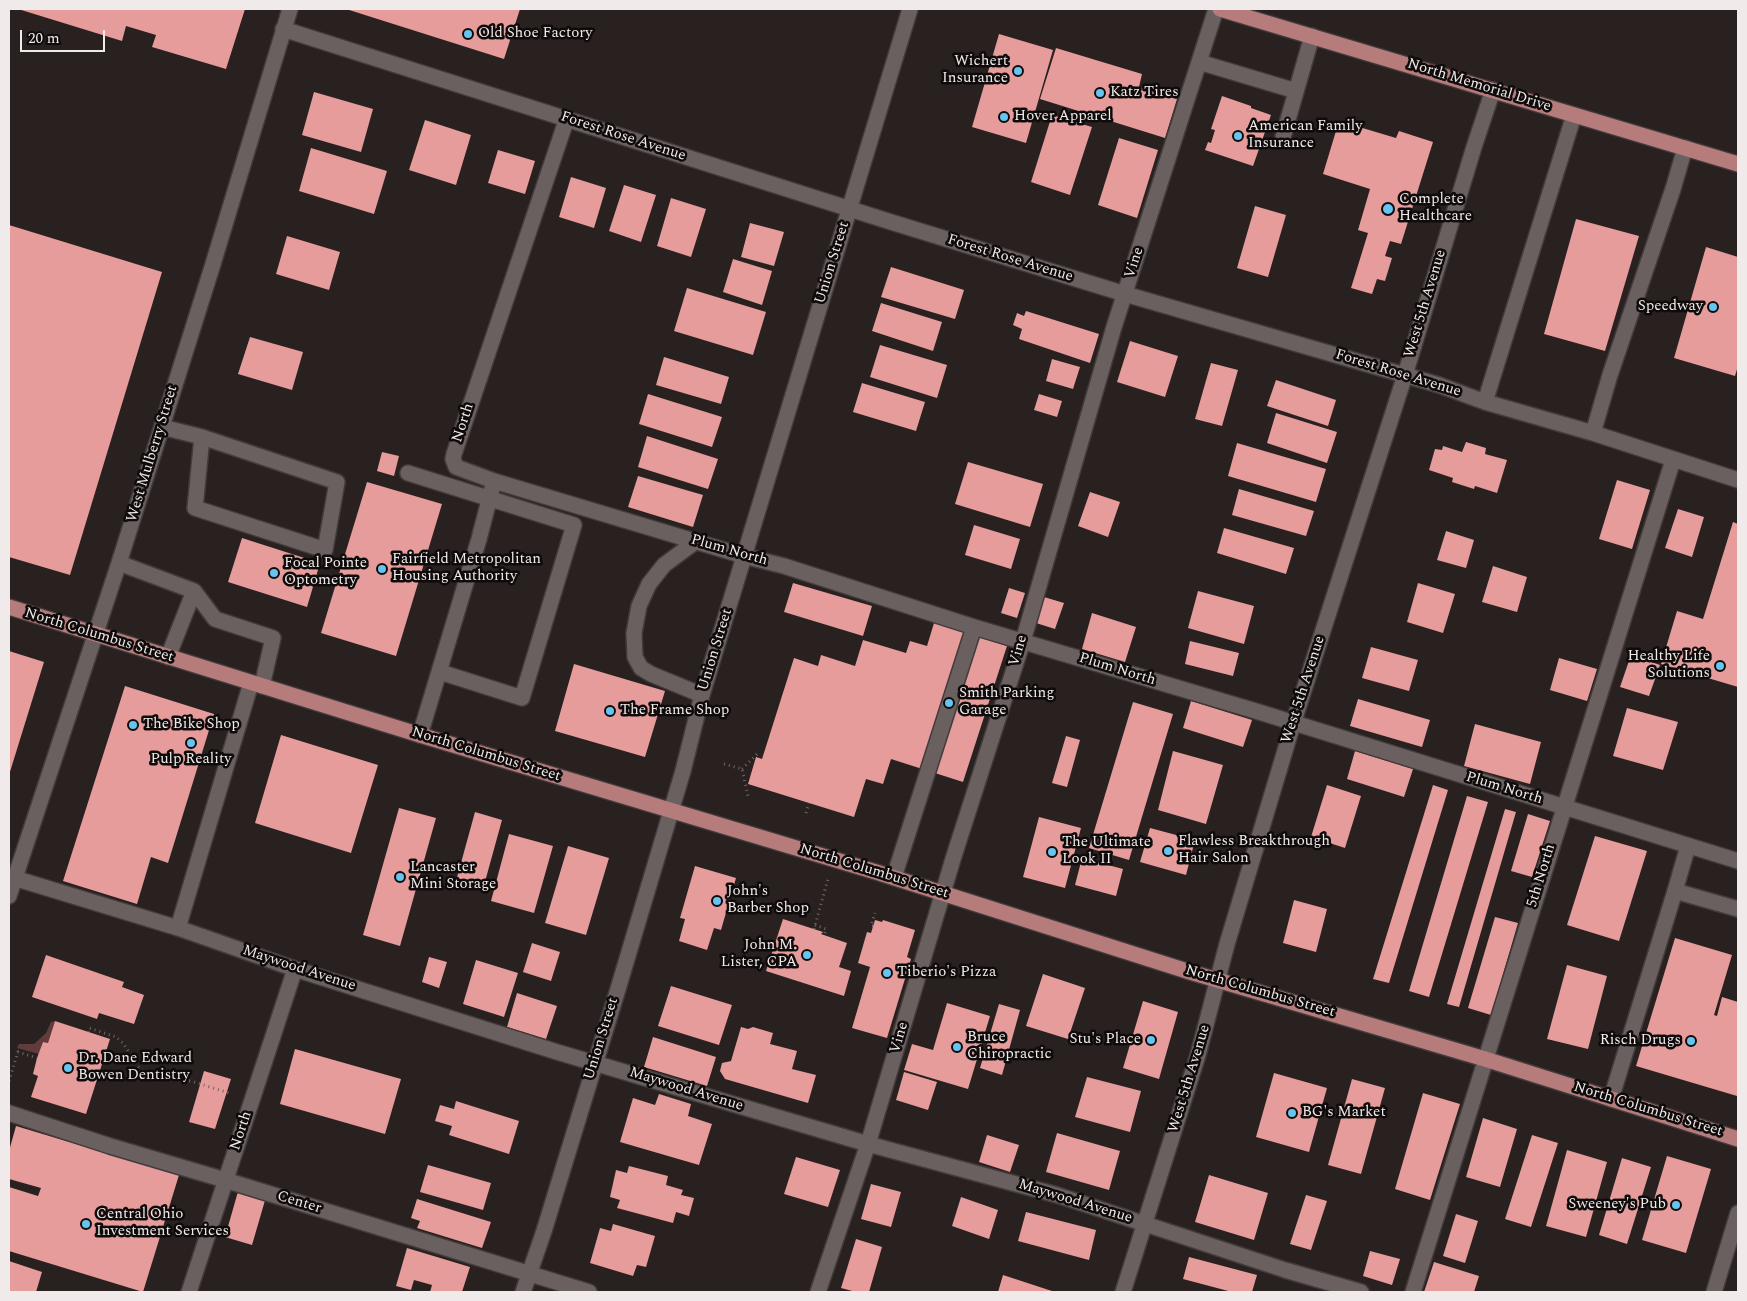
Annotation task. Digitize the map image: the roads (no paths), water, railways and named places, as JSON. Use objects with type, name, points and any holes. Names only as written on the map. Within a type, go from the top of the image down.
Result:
[{"type":"main road","name":"North Memorial Drive","points":[[1220,9],[1738,164]]},
{"type":"main road","name":"North Columbus Street","points":[[9,607],[420,735],[894,877],[1219,980],[1485,1059],[1738,1139]]},
{"type":"street","name":"West Mulberry Street","points":[[9,896],[119,563],[290,9]]},
{"type":"street","name":"Union Street","points":[[523,1292],[544,1231],[595,1062],[671,810],[702,695],[910,9]]},
{"type":"street","name":"Vine","points":[[818,1292],[868,1144],[1023,641],[1124,294],[1216,9]]},
{"type":"street","name":"Forest Rose Avenue","points":[[283,29],[1124,294],[1439,385],[1485,402],[1738,480]]},
{"type":"street","points":[[1283,137],[1312,36]]},
{"type":"street","points":[[1198,62],[1296,92]]},
{"type":"street","name":"West 5th Avenue","points":[[1123,1292],[1198,1056],[1227,944],[1293,724],[1405,375],[1493,90]]},
{"type":"street","points":[[1485,402],[1574,115]]},
{"type":"street","name":"North","points":[[494,481],[456,467],[453,460],[454,454],[566,118]]},
{"type":"street","points":[[1593,434],[1610,375],[1685,148]]},
{"type":"street","points":[[162,427],[202,437],[338,482],[325,550],[195,508],[202,437]]},
{"type":"street","name":"5th North","points":[[1412,1292],[1673,460]]},
{"type":"street","points":[[408,473],[574,526],[522,698],[440,672]]},
{"type":"street","points":[[420,735],[440,672],[494,481]]},
{"type":"street","name":"Plum North","points":[[494,481],[695,542],[784,566],[974,627],[1259,712],[1738,861]]},
{"type":"street","points":[[695,542],[664,565],[649,584],[639,606],[634,632],[635,657],[640,668],[702,695]]},
{"type":"street","points":[[119,563],[194,591],[215,619],[273,638],[178,928]]},
{"type":"street","points":[[168,657],[194,591]]},
{"type":"street","points":[[894,877],[974,627]]},
{"type":"street","points":[[1611,1099],[1676,891],[1688,846]]},
{"type":"street","name":"Maywood Avenue","points":[[14,878],[178,928],[295,969],[595,1062],[868,1144],[1056,1195],[1285,1270],[1361,1292]]},
{"type":"street","points":[[1676,891],[1738,910]]},
{"type":"street","name":"North","points":[[189,1292],[295,969]]},
{"type":"street","name":"Center","points":[[9,1113],[110,1146],[589,1292]]},
{"type":"street","points":[[1714,1292],[1738,1213]]},
{"type":"place","name":"Old Shoe Factory","points":[[468,34]]},
{"type":"place","name":"Wichert Insurance","points":[[1018,71]]},
{"type":"place","name":"Katz Tires","points":[[1100,93]]},
{"type":"place","name":"Hover Apparel","points":[[1004,117]]},
{"type":"place","name":"American Family Insurance","points":[[1238,136]]},
{"type":"place","name":"Complete Healthcare","points":[[1388,209]]},
{"type":"place","name":"Speedway","points":[[1713,307]]},
{"type":"place","name":"Fairfield Metropolitan Housing Authority","points":[[382,569]]},
{"type":"place","name":"Focal Pointe Optometry","points":[[274,573]]},
{"type":"place","name":"Healthy Life Solutions","points":[[1720,666]]},
{"type":"place","name":"Smith Parking Garage","points":[[949,703]]},
{"type":"place","name":"The Frame Shop","points":[[610,711]]},
{"type":"place","name":"The Bike Shop","points":[[133,725]]},
{"type":"place","name":"Pulp Reality","points":[[191,743]]},
{"type":"place","name":"Flawless Breakthrough Hair Salon","points":[[1168,851]]},
{"type":"place","name":"The Ultimate Look II","points":[[1052,852]]},
{"type":"place","name":"Lancaster Mini Storage","points":[[400,877]]},
{"type":"place","name":"John's Barber Shop","points":[[717,901]]},
{"type":"place","name":"John M. Lister, CPA","points":[[807,955]]},
{"type":"place","name":"Tiberio's Pizza","points":[[887,973]]},
{"type":"place","name":"Stu's Place","points":[[1151,1040]]},
{"type":"place","name":"Risch Drugs","points":[[1691,1041]]},
{"type":"place","name":"Bruce Chiropractic","points":[[957,1047]]},
{"type":"place","name":"Dr. Dane Edward Bowen Dentistry","points":[[68,1068]]},
{"type":"place","name":"BG's Market","points":[[1292,1113]]},
{"type":"place","name":"Sweeney's Pub","points":[[1676,1205]]},
{"type":"place","name":"Central Ohio Investment Services","points":[[86,1224]]}]
